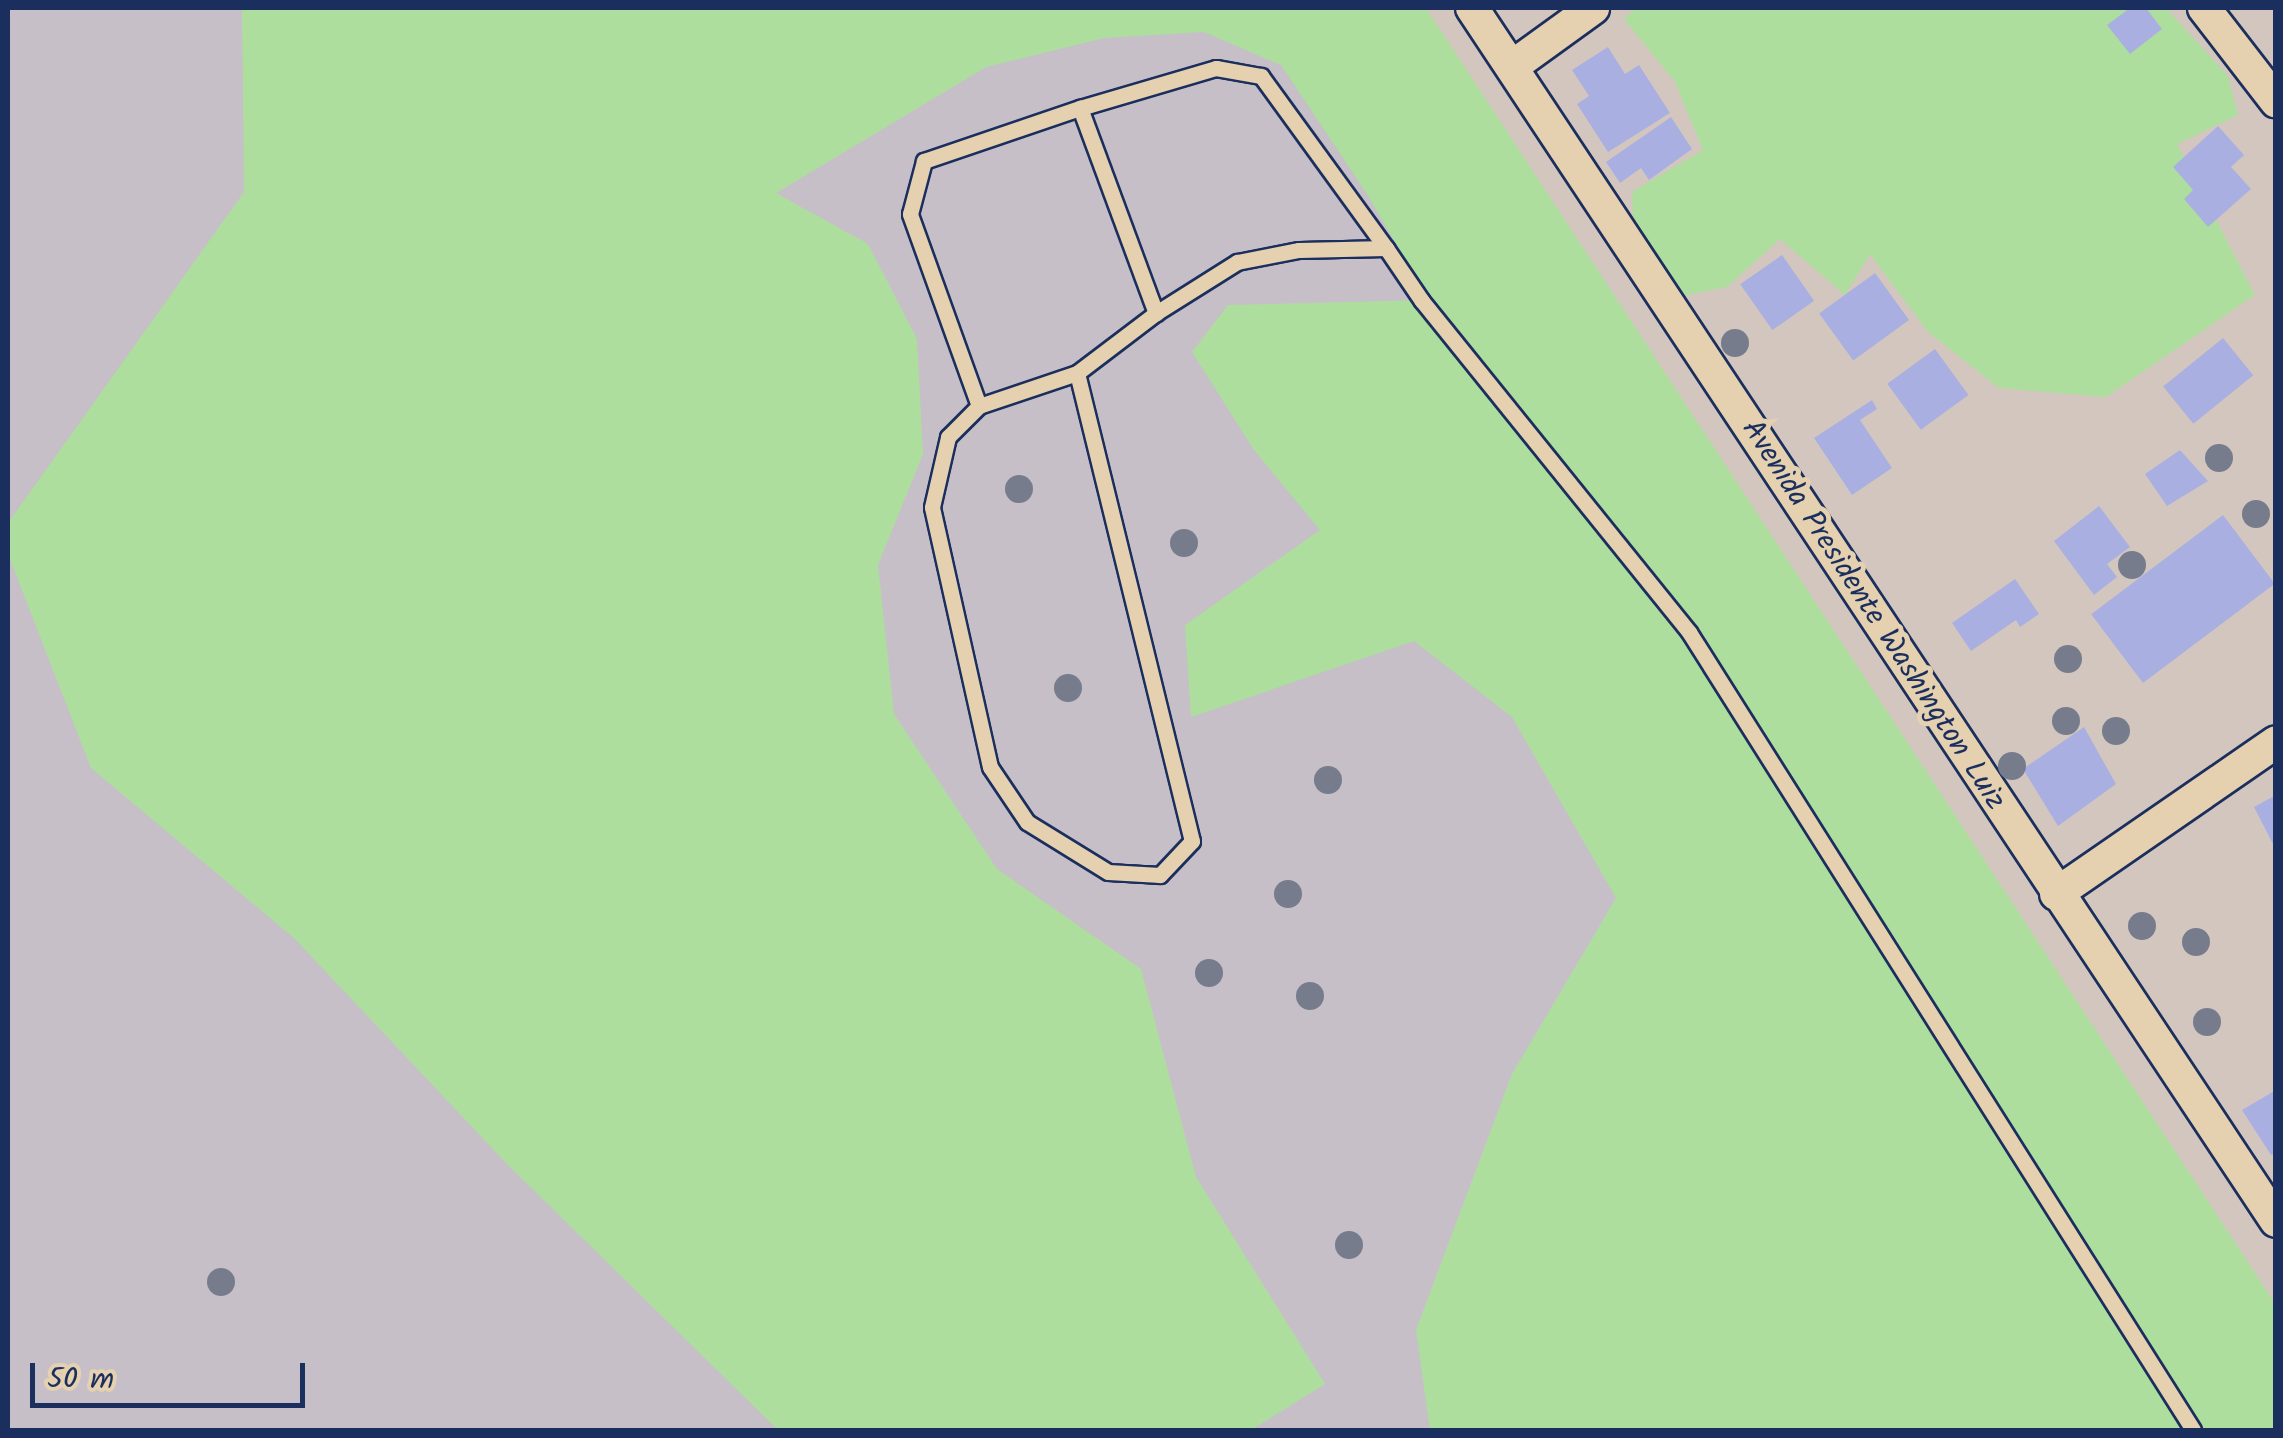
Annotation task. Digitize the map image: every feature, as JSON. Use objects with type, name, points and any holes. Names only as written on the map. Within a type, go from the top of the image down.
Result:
[{"type":"street","name":"Avenida Presidente Washington Luiz","points":[[1472,8],[2056,894],[2274,1215]]},
{"type":"street","points":[[1513,66],[1593,8]]},
{"type":"street","points":[[2204,8],[2276,101]]},
{"type":"street","points":[[2056,894],[2276,742]]},
{"type":"lane","points":[[978,406],[910,214],[924,161],[1080,108],[1216,68],[1260,76],[1422,302],[1689,632],[2194,1430]]},
{"type":"lane","points":[[1080,108],[1156,313]]},
{"type":"lane","points":[[1077,373],[1192,841],[1160,876],[1108,872],[1027,822],[990,767],[932,507],[948,437],[978,406],[1077,373],[1156,313],[1238,262],[1299,250],[1386,248]]},
{"type":"shaded area","points":[[8,8],[1267,8],[2276,1324],[2275,1430],[8,1430]]},
{"type":"green space","points":[[242,8],[1426,8],[2274,1302],[2275,1430],[1430,1430],[1416,1330],[1512,1074],[1616,898],[1512,717],[1414,641],[1191,717],[1185,625],[1320,530],[1254,450],[1192,352],[1228,305],[1429,300],[1367,194],[1281,65],[1204,32],[1104,38],[986,67],[776,193],[868,244],[917,339],[923,454],[878,565],[894,714],[997,869],[1141,969],[1196,1177],[1325,1384],[1251,1430],[778,1430],[507,1164],[294,938],[91,768],[8,554],[8,523],[244,192]]},
{"type":"green space","points":[[1635,8],[2166,8],[2228,76],[2238,115],[2177,144],[2255,295],[2106,397],[1999,388],[1928,332],[1870,254],[1845,295],[1780,239],[1727,287],[1682,296],[1633,222],[1632,192],[1703,150],[1675,82],[1624,19]]},
{"type":"building","points":[[2130,8],[2146,8],[2162,29],[2130,54],[2107,25]]},
{"type":"building","points":[[1608,47],[1625,74],[1639,65],[1670,113],[1608,152],[1577,104],[1589,96],[1572,70]]},
{"type":"building","points":[[1671,117],[1692,149],[1649,180],[1641,168],[1620,183],[1606,162]]},
{"type":"building","points":[[2218,126],[2244,155],[2231,167],[2251,189],[2208,227],[2184,199],[2193,190],[2173,167]]},
{"type":"building","points":[[1782,255],[1814,301],[1772,330],[1740,284]]},
{"type":"building","points":[[1875,273],[1909,320],[1853,360],[1819,314]]},
{"type":"building","points":[[2223,338],[2253,375],[2193,424],[2163,386]]},
{"type":"building","points":[[1935,349],[1969,395],[1921,430],[1887,384]]},
{"type":"building","points":[[1872,400],[1877,409],[1860,420],[1892,468],[1852,495],[1814,438]]},
{"type":"building","points":[[2180,450],[2208,481],[2167,506],[2145,474]]},
{"type":"building","points":[[2099,506],[2130,547],[2107,564],[2117,577],[2094,595],[2054,541]]},
{"type":"building","points":[[2223,515],[2275,584],[2143,683],[2091,614]]},
{"type":"building","points":[[2015,579],[2039,614],[2020,627],[2016,620],[1971,651],[1952,623]]},
{"type":"building","points":[[2084,727],[2116,784],[2058,826],[2023,769]]},
{"type":"building","points":[[2276,795],[2276,850],[2254,807]]},
{"type":"building","points":[[2276,1090],[2276,1152],[2271,1155],[2242,1110]]}]
